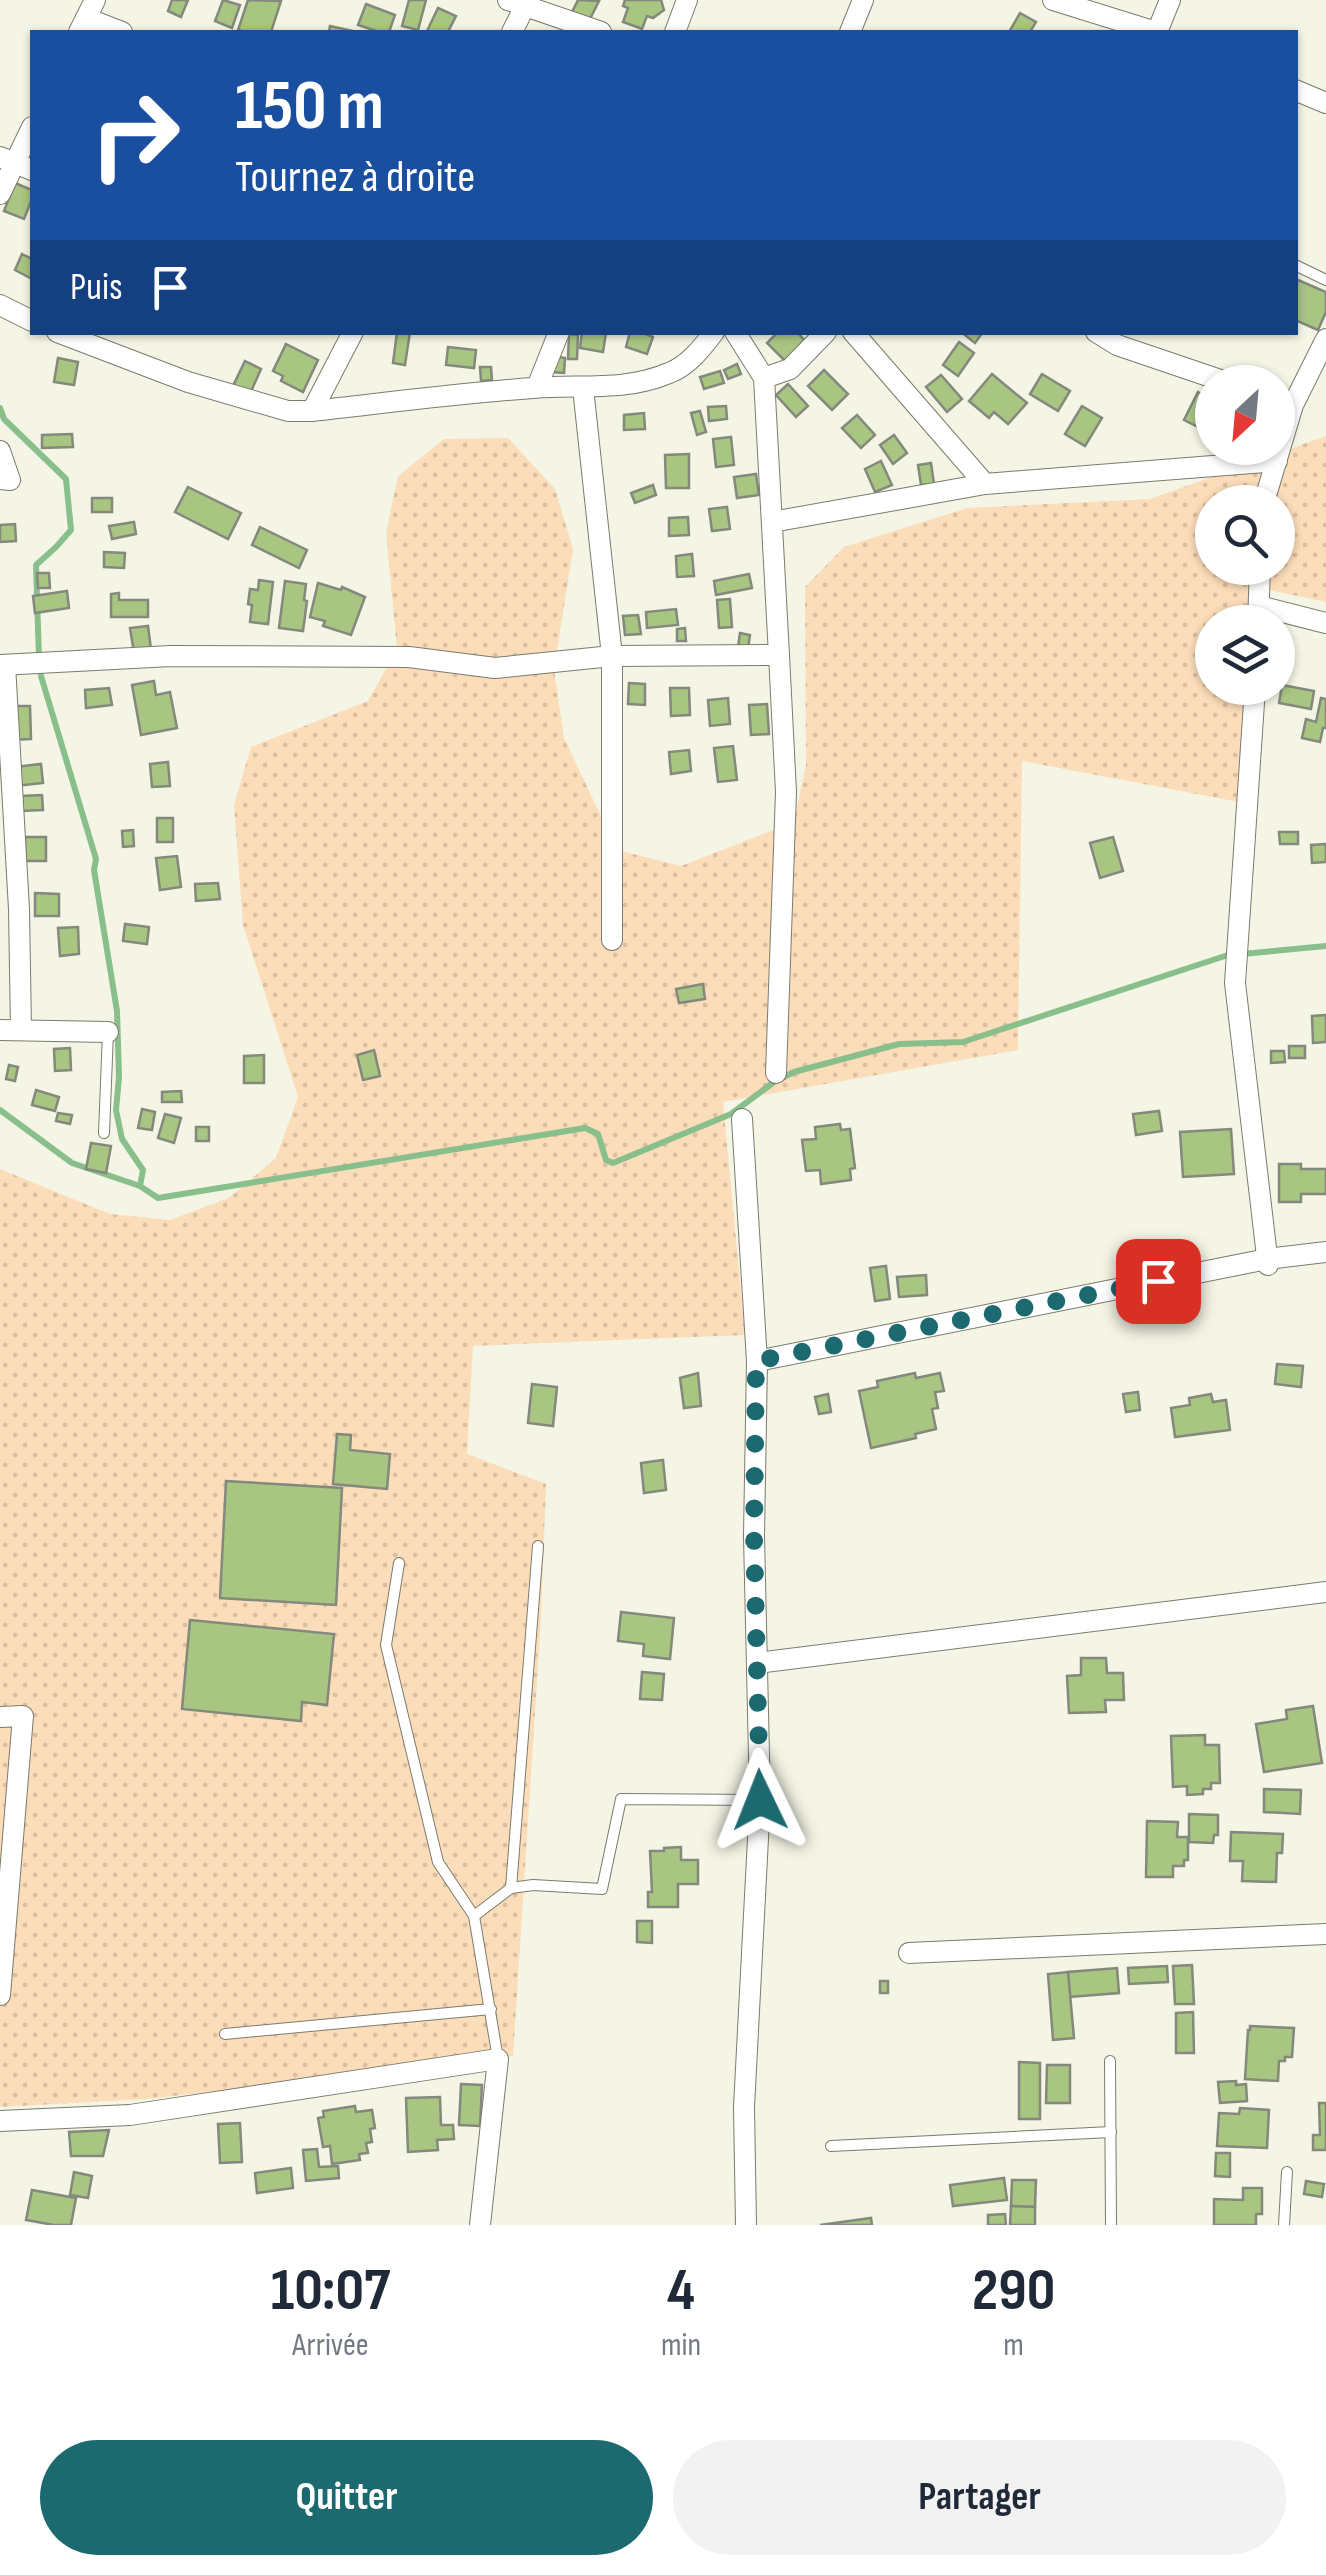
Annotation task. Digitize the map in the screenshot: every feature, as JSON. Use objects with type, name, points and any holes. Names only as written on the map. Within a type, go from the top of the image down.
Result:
[{"type":"street","points":[[676,30],[688,0]]},
{"type":"street","points":[[851,30],[863,0]]},
{"type":"street","points":[[1053,0],[1150,30]]},
{"type":"street","points":[[1158,30],[1170,0]]},
{"type":"street","points":[[513,30],[521,2],[596,30]]},
{"type":"street","points":[[87,17],[117,30]]},
{"type":"street","points":[[1298,91],[1326,103]]},
{"type":"street","points":[[0,194],[30,132]]},
{"type":"street","points":[[0,305],[30,320]]},
{"type":"street","points":[[65,335],[188,382],[288,411],[538,387],[641,383],[674,372],[696,355],[712,335]]},
{"type":"street","points":[[312,411],[351,335]]},
{"type":"street","points":[[538,387],[558,335]]},
{"type":"street","points":[[737,335],[764,378],[772,522],[786,792],[776,1073]]},
{"type":"street","points":[[764,378],[790,369],[823,335]]},
{"type":"street","points":[[856,335],[985,484]]},
{"type":"street","points":[[1101,335],[1116,345],[1195,372]]},
{"type":"street","points":[[1295,387],[1326,339]]},
{"type":"street","points":[[583,388],[612,656],[612,940]]},
{"type":"street","points":[[0,451],[10,480],[0,480]]},
{"type":"street","points":[[772,522],[985,484],[1226,465]]},
{"type":"street","points":[[1295,619],[1326,623]]},
{"type":"street","points":[[108,1032],[10,1030],[19,909],[3,665],[190,656],[408,658],[494,668],[612,656],[779,655]]},
{"type":"street","points":[[1255,705],[1235,983],[1267,1262]]},
{"type":"street","points":[[742,1119],[756,1361],[754,1536],[760,1800],[744,2106],[746,2225]]},
{"type":"street","points":[[756,1361],[1326,1252]]},
{"type":"street","points":[[757,1663],[1326,1592]]},
{"type":"street","points":[[0,1717],[22,1716],[0,1994]]},
{"type":"street","points":[[908,1953],[1326,1934]]},
{"type":"street","points":[[0,2122],[130,2115],[498,2059],[480,2225]]},
{"type":"lane","points":[[1298,266],[1326,280]]},
{"type":"lane","points":[[104,1133],[108,1032]]},
{"type":"lane","points":[[511,1888],[538,1546]]},
{"type":"lane","points":[[400,1563],[386,1645],[438,1862],[474,1916],[498,2059]]},
{"type":"lane","points":[[474,1916],[511,1888],[533,1884],[602,1889],[621,1800],[760,1800]]},
{"type":"lane","points":[[224,2034],[490,2009]]},
{"type":"lane","points":[[1110,2061],[1111,2225]]},
{"type":"lane","points":[[831,2146],[1110,2132]]},
{"type":"lane","points":[[1284,2225],[1287,2172]]},
{"type":"shaded area","points":[[1326,436],[1326,602],[1250,586],[1249,605],[1195,605],[1195,705],[1244,705],[1239,802],[1022,761],[1018,1050],[723,1102],[745,1335],[473,1346],[467,1454],[546,1484],[513,2056],[147,2099],[0,2107],[0,1169],[110,1214],[170,1220],[229,1198],[276,1158],[298,1097],[243,925],[234,805],[251,747],[368,701],[397,649],[386,533],[398,476],[444,439],[508,438],[555,489],[573,549],[554,670],[564,738],[617,850],[681,866],[794,822],[806,765],[805,587],[844,547],[967,508],[1150,499],[1245,465],[1295,465],[1295,447]]},
{"type":"building","points":[[172,0],[188,0],[181,17],[168,11]]},
{"type":"building","points":[[223,0],[240,5],[232,28],[215,21]]},
{"type":"building","points":[[248,0],[281,1],[272,30],[238,30]]},
{"type":"building","points":[[409,0],[426,0],[418,30],[402,26]]},
{"type":"building","points":[[578,0],[599,1],[588,23],[571,14]]},
{"type":"building","points":[[625,0],[661,0],[664,10],[653,18],[647,16],[642,29],[623,22],[628,8],[623,6]]},
{"type":"building","points":[[366,4],[395,15],[390,30],[358,25]]},
{"type":"building","points":[[438,8],[456,16],[449,30],[427,30]]},
{"type":"building","points":[[1020,13],[1036,22],[1031,30],[1010,30]]},
{"type":"building","points":[[15,183],[30,189],[24,219],[4,211]]},
{"type":"building","points":[[22,254],[30,258],[30,278],[15,270]]},
{"type":"building","points":[[1298,280],[1326,292],[1326,312],[1318,330],[1298,321]]},
{"type":"building","points":[[397,335],[410,335],[405,365],[393,363]]},
{"type":"building","points":[[569,335],[578,335],[577,359],[568,359]]},
{"type":"building","points":[[582,335],[606,335],[603,352],[580,348]]},
{"type":"building","points":[[629,335],[653,337],[647,354],[626,347]]},
{"type":"building","points":[[775,335],[800,335],[807,343],[787,363],[767,343]]},
{"type":"building","points":[[965,335],[981,335],[975,343]]},
{"type":"building","points":[[959,342],[974,353],[958,376],[943,365]]},
{"type":"building","points":[[286,344],[318,360],[303,392],[281,381],[283,376],[273,371]]},
{"type":"building","points":[[448,347],[476,350],[474,368],[446,365]]},
{"type":"building","points":[[553,356],[565,358],[564,373],[551,372]]},
{"type":"building","points":[[58,358],[78,362],[74,385],[54,382]]},
{"type":"building","points":[[245,361],[261,369],[249,396],[232,388]]},
{"type":"building","points":[[737,364],[741,374],[728,379],[724,370]]},
{"type":"building","points":[[480,367],[491,367],[492,380],[481,381]]},
{"type":"building","points":[[824,370],[848,394],[832,410],[808,386]]},
{"type":"building","points":[[720,371],[724,383],[704,389],[700,377]]},
{"type":"building","points":[[992,374],[1027,403],[1008,424],[994,412],[989,418],[969,401]]},
{"type":"building","points":[[1042,374],[1070,391],[1058,411],[1030,394]]},
{"type":"building","points":[[941,375],[962,399],[947,412],[926,387]]},
{"type":"building","points":[[788,384],[808,406],[796,417],[776,395]]},
{"type":"building","points":[[1195,398],[1195,426],[1184,420]]},
{"type":"building","points":[[726,406],[727,419],[709,421],[708,407]]},
{"type":"building","points":[[1082,406],[1102,418],[1085,446],[1065,434]]},
{"type":"building","points":[[700,411],[706,432],[697,435],[691,413]]},
{"type":"building","points":[[644,413],[645,429],[624,430],[624,415]]},
{"type":"building","points":[[857,415],[875,435],[861,448],[842,428]]},
{"type":"building","points":[[72,434],[73,447],[42,448],[42,435]]},
{"type":"building","points":[[894,435],[907,453],[893,464],[880,445]]},
{"type":"building","points":[[731,437],[734,465],[716,467],[713,439]]},
{"type":"building","points":[[689,454],[689,488],[666,488],[665,455]]},
{"type":"building","points":[[881,461],[892,485],[875,492],[865,469]]},
{"type":"building","points":[[931,463],[934,484],[921,485],[918,465]]},
{"type":"building","points":[[756,474],[759,495],[737,498],[734,477]]},
{"type":"building","points":[[653,485],[656,495],[635,503],[631,493]]},
{"type":"building","points":[[188,487],[241,513],[228,539],[175,512]]},
{"type":"building","points":[[92,498],[112,498],[112,512],[92,512]]},
{"type":"building","points":[[727,507],[730,529],[712,531],[709,509]]},
{"type":"building","points":[[688,517],[689,535],[669,536],[669,518]]},
{"type":"building","points":[[134,522],[136,534],[112,539],[109,526]]},
{"type":"building","points":[[15,524],[16,541],[0,542],[0,525]]},
{"type":"building","points":[[260,527],[307,550],[299,568],[252,545]]},
{"type":"building","points":[[104,552],[125,553],[124,568],[104,567]]},
{"type":"building","points":[[692,554],[694,576],[677,577],[676,556]]},
{"type":"building","points":[[37,573],[49,573],[50,588],[38,588]]},
{"type":"building","points":[[749,574],[752,588],[716,595],[714,581]]},
{"type":"building","points":[[259,580],[273,582],[268,624],[250,622],[250,589],[258,590]]},
{"type":"building","points":[[285,581],[306,584],[303,631],[279,628]]},
{"type":"building","points":[[318,583],[341,590],[342,587],[365,597],[351,635],[323,626],[325,621],[310,617]]},
{"type":"building","points":[[67,591],[69,608],[35,613],[33,596]]},
{"type":"building","points":[[119,593],[119,600],[148,600],[148,617],[111,617],[111,594]]},
{"type":"building","points":[[730,599],[732,627],[719,628],[717,600]]},
{"type":"building","points":[[676,609],[678,625],[647,628],[646,612]]},
{"type":"building","points":[[638,615],[641,634],[625,635],[623,616]]},
{"type":"building","points":[[148,626],[152,657],[135,659],[130,628]]},
{"type":"building","points":[[685,628],[686,641],[677,641],[677,629]]},
{"type":"building","points":[[740,633],[750,635],[748,649],[738,647]]},
{"type":"building","points":[[154,681],[156,695],[170,692],[177,728],[141,735],[132,685]]},
{"type":"building","points":[[629,683],[645,684],[645,705],[628,704]]},
{"type":"building","points":[[1295,687],[1314,691],[1311,709],[1290,705],[1295,705]]},
{"type":"building","points":[[109,688],[112,705],[86,708],[85,690]]},
{"type":"building","points":[[670,688],[689,688],[690,715],[671,716]]},
{"type":"building","points":[[728,698],[730,724],[710,726],[708,700]]},
{"type":"building","points":[[1321,698],[1326,699],[1326,728],[1320,742],[1302,738],[1306,719],[1316,722]]},
{"type":"building","points":[[767,704],[769,734],[751,735],[749,705]]},
{"type":"building","points":[[7,706],[30,706],[31,739],[9,740]]},
{"type":"building","points":[[733,746],[737,780],[718,782],[714,748]]},
{"type":"building","points":[[689,750],[691,771],[671,774],[669,752]]},
{"type":"building","points":[[168,762],[170,786],[152,787],[150,764]]},
{"type":"building","points":[[41,764],[43,783],[15,786],[14,767]]},
{"type":"building","points":[[42,795],[43,810],[20,811],[20,796]]},
{"type":"building","points":[[157,818],[173,818],[173,842],[157,842]]},
{"type":"building","points":[[133,830],[134,846],[123,847],[122,831]]},
{"type":"building","points":[[1279,832],[1298,832],[1298,844],[1280,844]]},
{"type":"building","points":[[25,837],[46,837],[46,861],[25,861]]},
{"type":"building","points":[[1113,837],[1123,871],[1100,878],[1090,843]]},
{"type":"building","points":[[1326,844],[1326,862],[1312,863],[1311,845]]},
{"type":"building","points":[[177,856],[181,887],[160,890],[156,858]]},
{"type":"building","points":[[218,883],[220,899],[196,901],[195,884]]},
{"type":"building","points":[[35,893],[59,894],[59,916],[35,916]]},
{"type":"building","points":[[125,924],[149,927],[147,944],[123,941]]},
{"type":"building","points":[[78,927],[79,954],[60,956],[58,928]]},
{"type":"building","points":[[703,984],[705,999],[679,1003],[676,989]]},
{"type":"building","points":[[1326,1015],[1326,1042],[1313,1043],[1312,1016]]},
{"type":"building","points":[[1289,1046],[1305,1046],[1305,1058],[1289,1058]]},
{"type":"building","points":[[70,1048],[71,1070],[55,1071],[54,1049]]},
{"type":"building","points":[[374,1050],[380,1076],[363,1080],[357,1055]]},
{"type":"building","points":[[1271,1051],[1284,1051],[1285,1062],[1271,1063]]},
{"type":"building","points":[[264,1055],[264,1083],[244,1083],[244,1056]]},
{"type":"building","points":[[9,1065],[18,1067],[15,1081],[6,1079]]},
{"type":"building","points":[[36,1090],[59,1097],[55,1111],[32,1105]]},
{"type":"building","points":[[181,1091],[182,1102],[162,1102],[162,1092]]},
{"type":"building","points":[[142,1109],[155,1112],[152,1130],[138,1128]]},
{"type":"building","points":[[1159,1111],[1162,1131],[1136,1135],[1133,1114]]},
{"type":"building","points":[[58,1113],[72,1115],[70,1124],[56,1121]]},
{"type":"building","points":[[165,1114],[181,1118],[174,1143],[158,1138]]},
{"type":"building","points":[[840,1124],[841,1130],[850,1129],[855,1168],[850,1169],[851,1180],[821,1184],[820,1170],[806,1171],[802,1140],[816,1139],[815,1127]]},
{"type":"building","points":[[196,1127],[209,1127],[209,1141],[196,1141]]},
{"type":"building","points":[[1231,1129],[1234,1174],[1183,1177],[1180,1132]]},
{"type":"building","points":[[91,1143],[111,1146],[106,1173],[86,1169]]},
{"type":"building","points":[[1279,1164],[1326,1169],[1326,1194],[1301,1194],[1301,1202],[1279,1202]]},
{"type":"building","points":[[886,1266],[890,1299],[875,1301],[870,1268]]},
{"type":"building","points":[[926,1275],[927,1295],[899,1297],[897,1277]]},
{"type":"building","points":[[1277,1364],[1303,1366],[1301,1387],[1275,1384]]},
{"type":"building","points":[[698,1373],[701,1406],[684,1408],[680,1378]]},
{"type":"building","points":[[915,1373],[916,1378],[940,1373],[944,1391],[935,1392],[938,1408],[932,1409],[936,1429],[915,1434],[916,1438],[871,1448],[859,1391],[878,1387],[877,1381]]},
{"type":"building","points":[[532,1384],[557,1387],[553,1426],[528,1423]]},
{"type":"building","points":[[1138,1392],[1140,1410],[1126,1412],[1123,1394]]},
{"type":"building","points":[[828,1394],[831,1412],[819,1414],[815,1397]]},
{"type":"building","points":[[1211,1394],[1213,1402],[1226,1400],[1230,1430],[1175,1437],[1171,1408],[1190,1405],[1189,1398]]},
{"type":"building","points":[[337,1434],[351,1435],[350,1450],[390,1454],[387,1489],[333,1484]]},
{"type":"building","points":[[663,1460],[666,1490],[644,1493],[641,1463]]},
{"type":"building","points":[[226,1481],[342,1488],[336,1605],[220,1598]]},
{"type":"building","points":[[621,1612],[674,1618],[670,1659],[643,1656],[644,1644],[618,1641]]},
{"type":"building","points":[[190,1620],[334,1634],[327,1705],[302,1702],[301,1721],[182,1709]]},
{"type":"building","points":[[1081,1658],[1106,1658],[1107,1673],[1123,1673],[1124,1700],[1105,1700],[1106,1712],[1069,1713],[1067,1676],[1081,1675]]},
{"type":"building","points":[[642,1672],[664,1674],[662,1700],[640,1699]]},
{"type":"building","points":[[1313,1706],[1322,1763],[1264,1772],[1256,1724],[1287,1719],[1286,1710]]},
{"type":"building","points":[[1205,1735],[1205,1745],[1219,1745],[1220,1783],[1211,1783],[1211,1789],[1203,1789],[1203,1794],[1187,1795],[1187,1786],[1173,1787],[1171,1736]]},
{"type":"building","points":[[1264,1789],[1301,1790],[1300,1814],[1264,1812]]},
{"type":"building","points":[[1189,1814],[1218,1815],[1218,1835],[1214,1835],[1213,1843],[1189,1842]]},
{"type":"building","points":[[1147,1821],[1178,1822],[1177,1837],[1188,1837],[1188,1860],[1184,1860],[1184,1866],[1173,1866],[1173,1877],[1146,1877]]},
{"type":"building","points":[[1231,1832],[1283,1834],[1282,1853],[1277,1853],[1276,1882],[1242,1881],[1243,1861],[1230,1861]]},
{"type":"building","points":[[681,1847],[681,1860],[698,1860],[698,1884],[678,1884],[678,1907],[648,1907],[648,1892],[652,1892],[650,1851]]},
{"type":"building","points":[[637,1921],[652,1921],[652,1943],[637,1942]]},
{"type":"building","points":[[1192,1965],[1194,2004],[1175,2004],[1173,1966]]},
{"type":"building","points":[[1167,1966],[1168,1982],[1129,1984],[1128,1968]]},
{"type":"building","points":[[1117,1968],[1119,1993],[1070,1997],[1068,1972]]},
{"type":"building","points":[[1068,1972],[1074,2038],[1053,2040],[1048,1974]]},
{"type":"building","points":[[880,1981],[888,1981],[888,1993],[880,1993]]},
{"type":"building","points":[[1193,2012],[1194,2053],[1176,2053],[1176,2013]]},
{"type":"building","points":[[1250,2026],[1294,2028],[1292,2057],[1279,2061],[1278,2081],[1245,2079]]},
{"type":"building","points":[[1019,2062],[1040,2063],[1040,2119],[1019,2119]]},
{"type":"building","points":[[1047,2065],[1070,2065],[1070,2103],[1046,2103]]},
{"type":"building","points":[[1236,2081],[1236,2085],[1246,2084],[1247,2101],[1220,2103],[1218,2082]]},
{"type":"building","points":[[461,2084],[482,2085],[480,2126],[459,2125]]},
{"type":"building","points":[[440,2097],[441,2125],[453,2125],[454,2139],[437,2140],[438,2150],[408,2152],[406,2098]]},
{"type":"building","points":[[1319,2103],[1326,2103],[1326,2150],[1313,2150],[1313,2135],[1320,2135]]},
{"type":"building","points":[[355,2106],[356,2112],[372,2110],[375,2128],[370,2129],[372,2142],[366,2143],[368,2153],[359,2154],[360,2160],[332,2164],[330,2146],[323,2147],[318,2118],[324,2117],[323,2111]]},
{"type":"building","points":[[1240,2108],[1269,2110],[1267,2148],[1217,2146],[1219,2113],[1239,2114]]},
{"type":"building","points":[[240,2123],[242,2162],[220,2163],[218,2124]]},
{"type":"building","points":[[109,2130],[103,2156],[71,2156],[69,2132]]},
{"type":"building","points":[[317,2149],[319,2167],[338,2166],[339,2178],[306,2181],[303,2150]]},
{"type":"building","points":[[1216,2153],[1230,2153],[1230,2177],[1215,2176]]},
{"type":"building","points":[[291,2168],[293,2188],[257,2193],[255,2173]]},
{"type":"building","points":[[74,2172],[92,2176],[88,2198],[70,2195]]},
{"type":"building","points":[[1004,2178],[1007,2200],[953,2206],[950,2185]]},
{"type":"building","points":[[1012,2180],[1036,2180],[1035,2207],[1011,2206]]},
{"type":"building","points":[[1306,2181],[1324,2184],[1322,2197],[1304,2194]]},
{"type":"building","points":[[1243,2188],[1262,2188],[1262,2214],[1256,2214],[1256,2225],[1214,2225],[1214,2199],[1243,2200]]},
{"type":"building","points":[[32,2190],[76,2198],[71,2225],[26,2220]]},
{"type":"building","points":[[1011,2206],[1035,2207],[1035,2225],[1010,2225]]},
{"type":"building","points":[[1005,2214],[1006,2225],[988,2225],[988,2215]]},
{"type":"building","points":[[871,2218],[872,2225],[820,2225]]},
{"type":"waterway","points":[[0,408],[4,419],[66,479],[71,530],[36,565],[39,659]]},
{"type":"waterway","points":[[41,676],[96,859],[94,870],[117,1011],[116,1110],[122,1139],[143,1170],[140,1186],[158,1198],[585,1128],[598,1134],[606,1160],[613,1163],[731,1114],[794,1072],[899,1044],[963,1042],[1231,954]]},
{"type":"waterway","points":[[1242,954],[1326,946]]},
{"type":"waterway","points":[[0,1110],[72,1163],[140,1186]]},
{"type":"route","points":[[760,1800],[754,1536],[756,1361],[1158,1281]]}]
